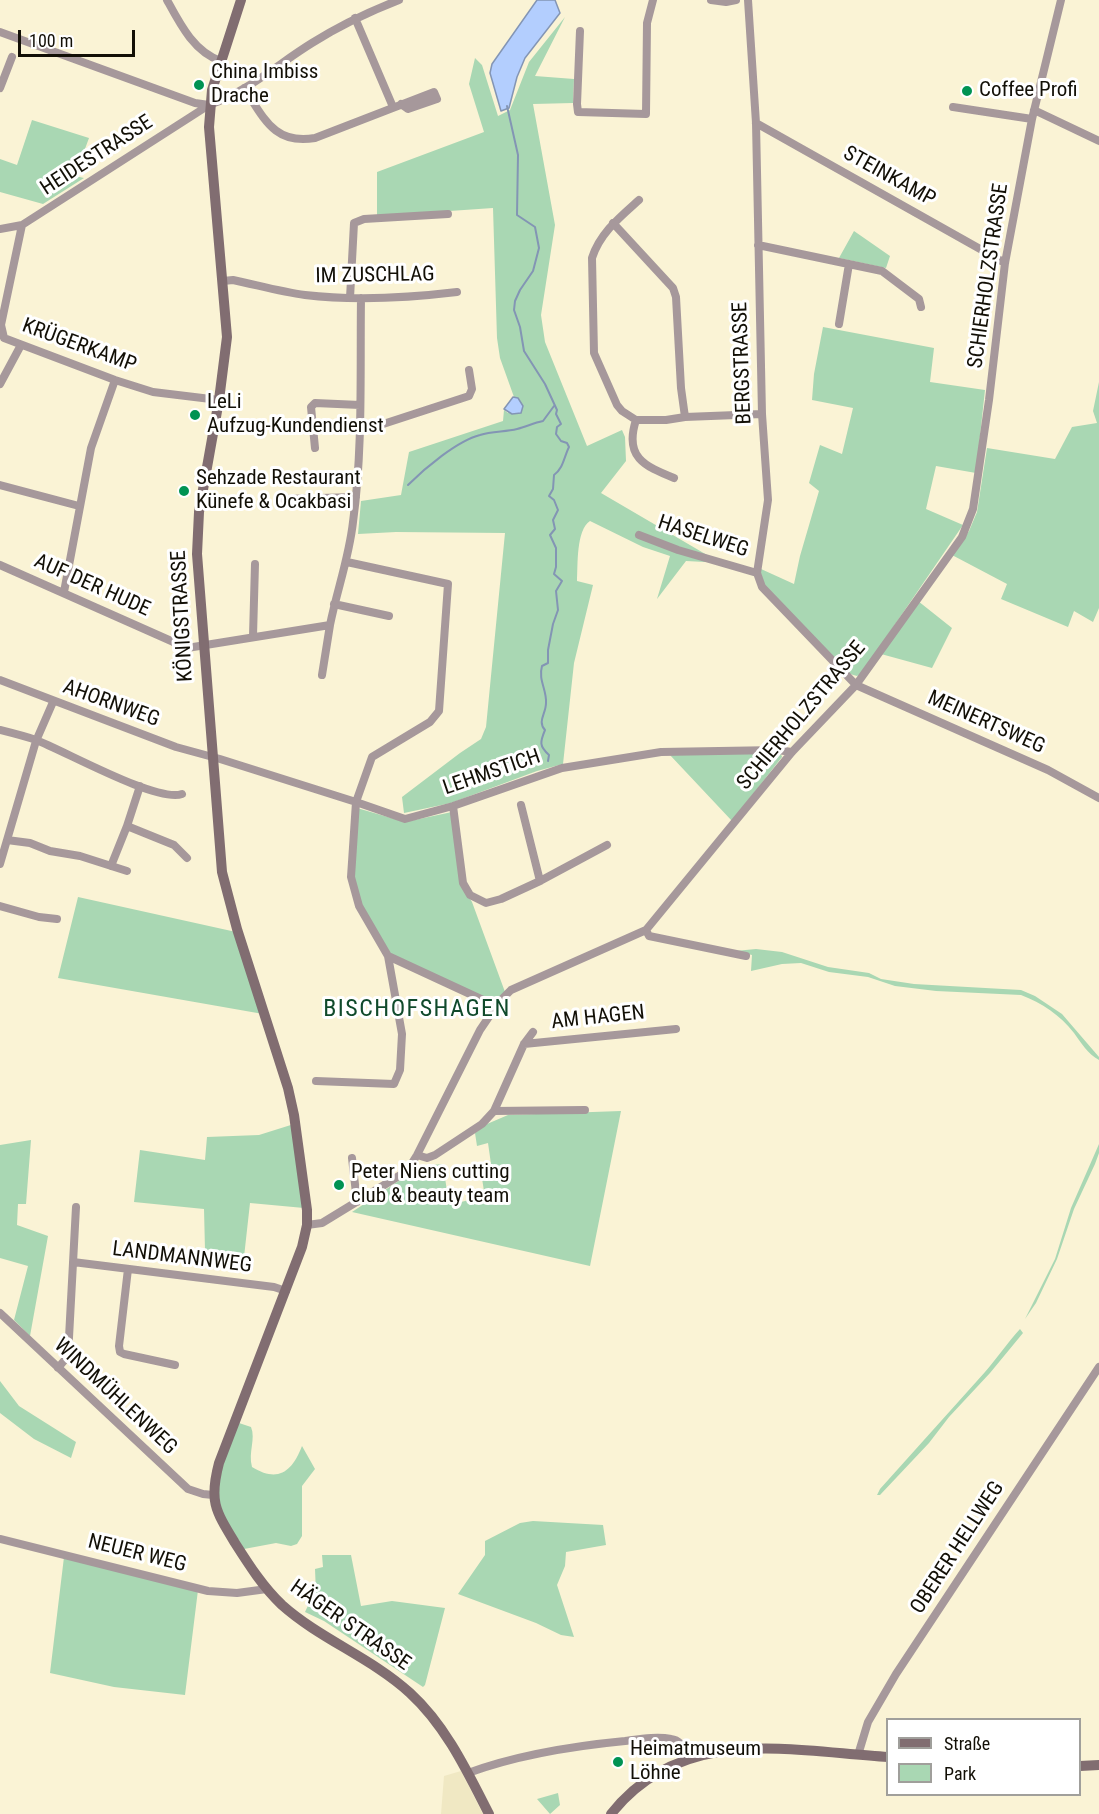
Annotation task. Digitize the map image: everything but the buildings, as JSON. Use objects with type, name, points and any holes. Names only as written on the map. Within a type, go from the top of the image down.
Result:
[{"type":"main road","name":"KÖNIGSTRASSE","points":[[241,0],[209,105],[227,337],[219,400],[199,512],[197,554],[222,872],[237,929],[288,1088],[299,1148],[307,1225]]},
{"type":"main road","points":[[213,1495],[219,1462],[302,1248],[307,1225]]},
{"type":"main road","name":"HÄGER STRASSE","points":[[213,1495],[218,1513],[228,1531],[267,1589],[304,1621],[367,1661],[408,1691],[435,1720],[452,1743],[489,1814]]},
{"type":"main road","points":[[611,1814],[621,1802],[660,1771],[689,1758],[716,1751],[761,1747],[886,1757]]},
{"type":"main road","points":[[1081,1766],[1099,1765]]},
{"type":"street","points":[[167,0],[193,42],[209,57],[221,61]]},
{"type":"street","name":"HEIDESTRASSE","points":[[0,228],[22,225],[209,105],[244,88],[355,18],[397,0]]},
{"type":"street","points":[[580,31],[578,112],[646,114],[647,23],[653,0]]},
{"type":"street","points":[[711,0],[718,2],[736,0]]},
{"type":"street","name":"BERGSTRASSE","points":[[748,0],[756,123],[762,414],[768,500],[757,573]]},
{"type":"street","name":"SCHIERHOLZSTRASSE","points":[[307,1225],[322,1222],[407,1171],[480,1030],[499,1002],[511,990],[646,930],[792,752],[856,685],[962,537],[973,510],[1005,263],[1033,115],[1062,0]]},
{"type":"street","points":[[244,88],[271,128],[285,137],[302,140],[315,138],[397,106],[355,18]]},
{"type":"street","points":[[0,32],[195,103],[209,105]]},
{"type":"street","points":[[0,88],[12,57]]},
{"type":"street","points":[[953,107],[1033,115],[1099,141]]},
{"type":"street","name":"STEINKAMP","points":[[756,123],[1005,263]]},
{"type":"street","points":[[639,200],[613,223],[596,247],[592,258],[594,353],[617,405],[629,418],[636,420],[762,414]]},
{"type":"street","points":[[350,298],[354,223],[364,219],[448,214]]},
{"type":"street","points":[[613,223],[673,288],[676,297],[681,388],[685,417]]},
{"type":"street","name":"KRÜGERKAMP","points":[[22,225],[1,325],[4,338],[153,392],[219,400]]},
{"type":"street","points":[[758,245],[882,271],[919,299],[921,307]]},
{"type":"street","points":[[839,324],[849,264]]},
{"type":"street","name":"IM ZUSCHLAG","points":[[222,281],[233,280],[304,295],[350,298],[411,298],[457,292]]},
{"type":"street","points":[[322,675],[334,604],[347,562],[356,497],[360,429],[361,298]]},
{"type":"street","points":[[0,384],[21,345]]},
{"type":"street","points":[[360,429],[374,427],[469,396],[472,388],[469,370]]},
{"type":"street","points":[[63,592],[91,448],[115,380]]},
{"type":"street","points":[[315,448],[312,407],[315,403],[360,405]]},
{"type":"street","points":[[636,420],[633,449],[638,458],[650,468],[674,478]]},
{"type":"street","points":[[0,486],[79,506]]},
{"type":"street","points":[[283,499],[356,497]]},
{"type":"street","name":"HASELWEG","points":[[639,535],[678,550],[757,573]]},
{"type":"street","points":[[316,1081],[394,1084],[400,1070],[402,1034],[388,956],[359,906],[351,877],[356,802],[372,757],[430,722],[439,711],[448,584],[347,562]]},
{"type":"street","points":[[253,636],[255,564]]},
{"type":"street","name":"AUF DER HUDE","points":[[0,565],[187,648],[330,625]]},
{"type":"street","points":[[757,573],[762,587],[856,685]]},
{"type":"street","points":[[334,604],[389,616]]},
{"type":"street","name":"AHORNWEG","points":[[0,680],[176,747],[212,757]]},
{"type":"street","name":"MEINERTSWEG","points":[[856,685],[1048,770],[1099,798]]},
{"type":"street","points":[[0,864],[36,741],[53,702]]},
{"type":"street","points":[[0,730],[36,741],[140,786],[169,795],[182,794]]},
{"type":"street","name":"LEHMSTICH","points":[[212,757],[405,819],[453,806],[561,768],[640,754],[777,750],[792,752]]},
{"type":"street","points":[[111,866],[128,826],[140,786]]},
{"type":"street","points":[[521,804],[540,881]]},
{"type":"street","points":[[453,806],[463,883],[470,895],[486,903],[501,899],[540,881],[607,844]]},
{"type":"street","points":[[128,826],[174,845],[187,858]]},
{"type":"street","points":[[8,840],[30,843],[50,851],[80,856],[127,871]]},
{"type":"street","points":[[0,906],[39,917],[57,919]]},
{"type":"street","points":[[646,930],[649,936],[746,956]]},
{"type":"street","points":[[388,956],[483,1000]]},
{"type":"street","name":"AM HAGEN","points":[[524,1044],[676,1029]]},
{"type":"street","name":"AM HAGEN","points":[[417,1155],[427,1158],[435,1155],[482,1124],[494,1111],[524,1044],[533,1032]]},
{"type":"street","points":[[494,1111],[585,1110]]},
{"type":"street","points":[[352,1158],[357,1202]]},
{"type":"street","points":[[57,1368],[68,1356],[76,1207]]},
{"type":"street","name":"LANDMANNWEG","points":[[73,1262],[274,1287],[286,1291]]},
{"type":"street","points":[[128,1269],[120,1352],[175,1365]]},
{"type":"street","name":"WINDMÜHLENWEG","points":[[0,1313],[188,1489],[213,1495]]},
{"type":"street","name":"OBERER HELLWEG","points":[[858,1755],[868,1722],[896,1674],[1099,1367]]},
{"type":"street","name":"NEUER WEG","points":[[0,1539],[207,1591],[237,1593],[267,1589]]},
{"type":"street","points":[[468,1773],[495,1763],[601,1743],[642,1739],[673,1739],[681,1743],[689,1758]]},
{"type":"shaded area","points":[[461,1771],[483,1814],[441,1814],[444,1776]]},
{"type":"green space","points":[[565,17],[535,76],[574,79],[573,103],[533,104],[555,225],[541,315],[545,342],[587,446],[622,430],[625,437],[626,461],[601,493],[707,555],[705,562],[686,561],[657,599],[670,556],[643,547],[590,521],[585,526],[580,540],[577,581],[593,585],[574,663],[563,764],[537,771],[451,803],[404,813],[402,797],[481,739],[486,727],[505,533],[358,534],[361,501],[401,495],[409,452],[503,421],[504,410],[508,413],[518,398],[514,397],[500,358],[497,338],[493,208],[377,216],[377,172],[484,132],[469,84],[475,58],[482,65],[498,116],[510,110],[529,62]]},
{"type":"green space","points":[[32,120],[89,138],[75,176],[84,178],[43,204],[0,192],[0,159],[17,165]]},
{"type":"green space","points":[[854,231],[890,256],[886,268],[839,258]]},
{"type":"green space","points":[[823,327],[934,348],[930,382],[985,390],[976,473],[936,466],[926,509],[963,525],[861,674],[857,676],[850,674],[765,586],[760,571],[761,569],[794,584],[819,491],[809,483],[820,445],[842,454],[853,408],[812,400],[814,374]]},
{"type":"green space","points":[[1099,382],[1099,608],[1093,622],[1074,611],[1068,627],[1001,599],[1007,584],[952,555],[969,531],[977,512],[987,448],[1055,459],[1072,427],[1097,423],[1093,411]]},
{"type":"green space","points":[[918,601],[952,628],[932,668],[881,654]]},
{"type":"green space","points":[[669,754],[781,754],[782,757],[732,821]]},
{"type":"green space","points":[[357,808],[405,822],[452,812],[461,884],[472,902],[505,992],[494,1003],[389,955],[360,904],[353,882]]},
{"type":"green space","points":[[78,897],[236,932],[263,1014],[58,978]]},
{"type":"green space","points":[[756,949],[782,952],[828,967],[869,973],[881,979],[914,984],[1021,990],[1035,996],[1062,1014],[1099,1057],[1099,1060],[1088,1051],[1057,1015],[1021,995],[936,991],[895,986],[868,977],[829,972],[801,963],[782,964],[751,971],[752,955],[735,951]]},
{"type":"green space","points":[[621,1111],[590,1266],[352,1212],[421,1166],[443,1164],[448,1198],[453,1204],[473,1199],[484,1191],[480,1166],[491,1164],[488,1143],[477,1146],[475,1133],[487,1124],[508,1115]]},
{"type":"green space","points":[[294,1124],[304,1208],[250,1203],[244,1257],[205,1250],[204,1209],[134,1202],[140,1150],[205,1160],[207,1137],[259,1135]]},
{"type":"green space","points":[[31,1140],[26,1204],[18,1204],[17,1225],[48,1236],[30,1336],[14,1320],[28,1266],[0,1258],[0,1145]]},
{"type":"green space","points":[[1099,1144],[1095,1164],[1074,1209],[1057,1259],[1036,1303],[1025,1319],[1055,1259],[1071,1208]]},
{"type":"green space","points":[[1020,1329],[1023,1333],[990,1373],[949,1417],[929,1443],[880,1495],[877,1495],[880,1489],[985,1372]]},
{"type":"green space","points":[[0,1381],[19,1406],[76,1442],[71,1458],[34,1439],[0,1413]]},
{"type":"green space","points":[[239,1423],[251,1427],[252,1467],[269,1474],[283,1472],[294,1462],[302,1446],[315,1469],[302,1486],[302,1536],[297,1544],[291,1546],[276,1543],[244,1549],[226,1519],[220,1506],[219,1480],[224,1460]]},
{"type":"green space","points":[[533,1521],[603,1525],[606,1545],[566,1552],[565,1566],[557,1585],[574,1637],[561,1635],[536,1623],[458,1594],[485,1555],[485,1541],[520,1523]]},
{"type":"green space","points":[[322,1555],[351,1555],[361,1606],[392,1601],[445,1608],[423,1687],[324,1621],[305,1612],[316,1593],[315,1569],[323,1567]]},
{"type":"green space","points":[[64,1557],[198,1590],[185,1695],[114,1687],[50,1673]]},
{"type":"green space","points":[[558,1793],[560,1805],[550,1814],[537,1799]]},
{"type":"water","points":[[537,0],[555,0],[560,13],[525,58],[517,77],[509,108],[501,111],[490,73],[492,64]]},
{"type":"water","points":[[513,397],[518,398],[523,406],[521,413],[512,414],[504,409]]},
{"type":"waterway","points":[[507,106],[518,155],[517,215],[535,227],[539,248],[533,271],[520,290],[514,310],[520,327],[524,351],[545,384],[557,410],[556,414],[561,424],[557,427],[556,434],[569,447],[561,466],[554,475],[553,489],[549,496],[554,500],[558,510],[553,520],[555,529],[550,535],[556,548],[554,574],[562,581],[556,591],[558,610],[548,650],[548,663],[542,666],[541,671],[546,703],[542,720],[545,730],[541,744],[549,755],[548,761]]},
{"type":"waterway","points":[[408,485],[432,463],[461,443],[485,434],[517,429],[543,421],[554,406]]},
{"type":"place","name":"China Imbiss Drache","points":[[199,85]]},
{"type":"place","name":"Coffee Profi","points":[[967,91]]},
{"type":"place","name":"LeLi Aufzug-Kundendienst","points":[[195,415]]},
{"type":"place","name":"Sehzade Restaurant Künefe & Ocakbasi","points":[[184,491]]},
{"type":"place","name":"Peter Niens cutting club & beauty team","points":[[339,1185]]},
{"type":"place","name":"Heimatmuseum Löhne","points":[[618,1762]]},
{"type":"district","name":"BISCHOFSHAGEN","points":[[417,1010]]}]
